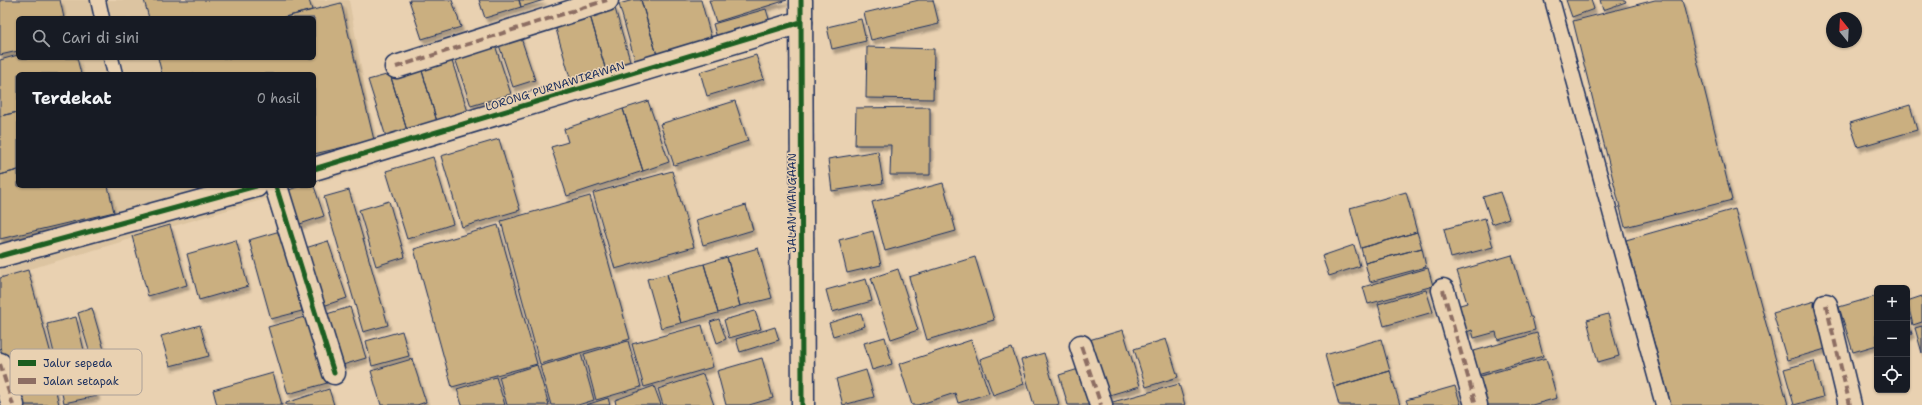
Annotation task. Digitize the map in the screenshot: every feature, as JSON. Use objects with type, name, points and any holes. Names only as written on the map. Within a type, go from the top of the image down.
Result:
[{"type":"street","points":[[396,67],[607,0]]},
{"type":"street","name":"JALAN MANGAAN","points":[[801,0],[802,405]]},
{"type":"street","name":"LORONG PURNAWIRAWAN","points":[[316,168],[801,22]]},
{"type":"street","points":[[0,256],[249,188]]},
{"type":"street","points":[[277,188],[334,373]]},
{"type":"street","points":[[1444,290],[1476,405]]},
{"type":"street","points":[[1826,305],[1850,405]]},
{"type":"street","points":[[1081,346],[1101,405]]},
{"type":"street","points":[[0,364],[13,405]]},
{"type":"lane","points":[[98,0],[102,16]]},
{"type":"lane","points":[[1552,0],[1663,405]]},
{"type":"lane","points":[[112,60],[115,72]]},
{"type":"shaded area","points":[[0,0],[349,0],[379,165],[316,183],[316,72],[16,72],[16,188],[301,188],[0,278]]},
{"type":"building","points":[[0,0],[60,0],[64,16],[16,16],[16,51],[0,55]]},
{"type":"building","points":[[144,0],[309,0],[312,10],[289,16],[148,16]]},
{"type":"building","points":[[409,0],[452,0],[461,27],[422,39]]},
{"type":"building","points":[[479,0],[519,0],[521,7],[485,18]]},
{"type":"building","points":[[519,0],[544,0],[521,7]]},
{"type":"building","points":[[633,0],[641,0],[659,62],[637,68],[619,4]]},
{"type":"building","points":[[641,0],[701,0],[714,48],[659,62]]},
{"type":"building","points":[[709,0],[787,0],[716,22]]},
{"type":"building","points":[[919,0],[933,0],[939,24],[871,40],[864,13]]},
{"type":"building","points":[[1566,0],[1591,0],[1594,9],[1572,17]]},
{"type":"building","points":[[1600,0],[1625,0],[1626,2],[1603,10]]},
{"type":"building","points":[[1655,0],[1682,0],[1732,200],[1625,227],[1573,21]]},
{"type":"building","points":[[341,3],[374,140],[316,154],[316,72],[162,72],[158,60],[316,60],[316,16],[289,16]]},
{"type":"building","points":[[614,5],[633,71],[608,78],[589,12]]},
{"type":"building","points":[[766,9],[772,29],[719,45],[713,24]]},
{"type":"building","points":[[589,12],[608,78],[573,88],[554,22]]},
{"type":"building","points":[[861,19],[866,41],[832,49],[827,27]]},
{"type":"building","points":[[519,32],[535,80],[513,87],[497,39]]},
{"type":"building","points":[[493,39],[511,94],[471,106],[453,52]]},
{"type":"building","points":[[867,47],[934,49],[933,99],[866,98]]},
{"type":"building","points":[[450,55],[469,115],[438,125],[420,64]]},
{"type":"building","points":[[756,55],[764,79],[707,96],[700,72]]},
{"type":"building","points":[[16,56],[16,60],[78,60],[80,72],[16,72],[16,112],[0,116],[0,60]]},
{"type":"building","points":[[420,64],[438,125],[408,134],[390,74]]},
{"type":"building","points":[[390,74],[408,134],[387,140],[368,80]]},
{"type":"building","points":[[648,101],[669,162],[643,171],[623,109]]},
{"type":"building","points":[[735,101],[748,141],[674,165],[660,124]]},
{"type":"building","points":[[1910,105],[1917,130],[1858,147],[1850,123]]},
{"type":"building","points":[[930,107],[930,175],[890,175],[891,145],[855,145],[856,108]]},
{"type":"building","points":[[623,109],[643,171],[567,196],[551,147],[568,142],[564,129]]},
{"type":"building","points":[[16,112],[16,171],[0,175],[0,116]]},
{"type":"building","points":[[499,139],[520,210],[462,227],[441,156]]},
{"type":"building","points":[[878,151],[883,183],[832,191],[828,159]]},
{"type":"building","points":[[433,157],[453,224],[407,239],[386,171]]},
{"type":"building","points":[[16,171],[16,188],[108,188],[114,212],[0,239],[0,175]]},
{"type":"building","points":[[672,171],[694,247],[615,269],[593,193]]},
{"type":"building","points":[[943,183],[956,231],[885,251],[872,202]]},
{"type":"building","points":[[294,188],[315,188],[324,216],[294,226],[283,192]]},
{"type":"building","points":[[349,190],[388,325],[363,332],[324,197]]},
{"type":"building","points":[[1406,192],[1417,232],[1361,248],[1350,208]]},
{"type":"building","points":[[1500,192],[1509,218],[1492,224],[1483,197]]},
{"type":"building","points":[[590,196],[630,339],[540,364],[501,221]]},
{"type":"building","points":[[389,201],[405,257],[376,266],[359,210]]},
{"type":"building","points":[[746,205],[753,230],[703,245],[696,220]]},
{"type":"building","points":[[1735,209],[1788,405],[1671,405],[1626,240]]},
{"type":"building","points":[[1485,218],[1493,247],[1451,258],[1444,229]]},
{"type":"building","points":[[170,225],[187,285],[148,296],[132,236]]},
{"type":"building","points":[[498,225],[537,364],[452,387],[414,249]]},
{"type":"building","points":[[280,231],[302,311],[271,319],[249,240]]},
{"type":"building","points":[[873,231],[881,265],[847,273],[839,240]]},
{"type":"building","points":[[1417,232],[1422,248],[1365,263],[1361,248]]},
{"type":"building","points":[[236,240],[248,286],[199,300],[187,254]]},
{"type":"building","points":[[328,241],[347,298],[317,308],[299,250]]},
{"type":"building","points":[[1354,245],[1360,266],[1329,276],[1322,256]]},
{"type":"building","points":[[758,248],[772,298],[740,306],[727,257]]},
{"type":"building","points":[[1422,248],[1426,267],[1370,282],[1365,263]]},
{"type":"building","points":[[1512,255],[1535,330],[1498,340],[1496,332],[1474,338],[1472,330],[1461,334],[1453,307],[1467,303],[1457,271]]},
{"type":"building","points":[[727,257],[740,306],[718,313],[704,264]]},
{"type":"building","points":[[975,257],[994,320],[927,340],[909,277]]},
{"type":"building","points":[[704,264],[718,313],[681,323],[667,274]]},
{"type":"building","points":[[1428,268],[1433,286],[1368,304],[1363,287]]},
{"type":"building","points":[[898,269],[918,330],[891,339],[871,278]]},
{"type":"building","points":[[28,270],[50,349],[10,349],[10,366],[6,367],[0,347],[0,278]]},
{"type":"building","points":[[667,274],[681,323],[661,328],[647,279]]},
{"type":"building","points":[[866,279],[872,301],[832,312],[826,290]]},
{"type":"building","points":[[1426,290],[1433,312],[1384,326],[1378,304]]},
{"type":"building","points":[[1922,296],[1922,322],[1913,325],[1910,313],[1910,300]]},
{"type":"building","points":[[1874,297],[1874,346],[1853,352],[1839,307]]},
{"type":"building","points":[[1815,301],[1829,348],[1787,360],[1773,313]]},
{"type":"building","points":[[350,307],[366,358],[336,367],[320,316]]},
{"type":"building","points":[[92,308],[104,349],[89,349],[78,313]]},
{"type":"building","points":[[755,311],[761,329],[729,338],[724,320]]},
{"type":"building","points":[[861,313],[865,326],[833,336],[829,323]]},
{"type":"building","points":[[1608,314],[1619,356],[1598,362],[1587,320]]},
{"type":"building","points":[[308,316],[327,383],[288,394],[268,327]]},
{"type":"building","points":[[76,317],[84,349],[53,349],[47,324]]},
{"type":"building","points":[[719,319],[726,339],[717,343],[710,322]]},
{"type":"building","points":[[200,325],[209,356],[170,366],[161,336]]},
{"type":"building","points":[[702,325],[713,367],[644,387],[632,344]]},
{"type":"building","points":[[1922,326],[1922,353],[1915,328]]},
{"type":"building","points":[[775,327],[779,340],[740,352],[736,339]]},
{"type":"building","points":[[1123,330],[1140,386],[1106,396],[1089,340]]},
{"type":"building","points":[[402,331],[409,356],[372,366],[366,341]]},
{"type":"building","points":[[1537,333],[1543,356],[1474,376],[1467,353]]},
{"type":"building","points":[[885,337],[892,364],[872,370],[864,343]]},
{"type":"building","points":[[1166,339],[1178,377],[1146,387],[1134,349]]},
{"type":"building","points":[[1381,339],[1390,371],[1334,387],[1325,355]]},
{"type":"building","points":[[971,340],[989,393],[958,403],[955,393],[918,405],[912,405],[899,364]]},
{"type":"building","points":[[628,341],[641,387],[596,400],[584,354]]},
{"type":"building","points":[[1012,348],[1024,384],[993,395],[980,359]]},
{"type":"building","points":[[1044,353],[1059,404],[1056,405],[1034,405],[1021,360]]},
{"type":"building","points":[[581,354],[594,400],[578,405],[551,405],[540,366]]},
{"type":"building","points":[[762,358],[773,398],[749,405],[726,405],[717,371]]},
{"type":"building","points":[[1546,358],[1557,398],[1532,405],[1480,405],[1473,378]]},
{"type":"building","points":[[412,359],[426,402],[417,405],[381,405],[371,371]]},
{"type":"building","points":[[1814,361],[1823,397],[1794,405],[1784,369]]},
{"type":"building","points":[[537,365],[549,405],[507,405],[499,377]]},
{"type":"building","points":[[1082,368],[1093,405],[1068,405],[1059,375]]},
{"type":"building","points":[[866,370],[874,397],[843,405],[836,379]]},
{"type":"building","points":[[1390,371],[1400,405],[1339,405],[1334,387]]},
{"type":"building","points":[[273,373],[282,405],[217,405],[213,390]]},
{"type":"building","points":[[703,374],[714,405],[663,405],[658,389]]},
{"type":"building","points":[[496,377],[505,405],[462,405],[457,389]]},
{"type":"building","points":[[1179,384],[1185,405],[1110,405],[1109,403]]},
{"type":"building","points":[[654,386],[661,405],[616,405],[615,400]]},
{"type":"building","points":[[1455,386],[1461,405],[1408,405],[1406,400]]},
{"type":"building","points":[[329,389],[334,405],[286,405],[286,403]]},
{"type":"building","points":[[20,395],[57,395],[59,405],[22,405]]},
{"type":"building","points":[[62,395],[97,395],[97,396],[64,403]]},
{"type":"building","points":[[608,398],[610,405],[586,405]]},
{"type":"marked path","points":[[396,67],[607,0]]},
{"type":"marked path","points":[[1443,290],[1476,405]]},
{"type":"marked path","points":[[1826,305],[1850,405]]},
{"type":"marked path","points":[[1081,346],[1101,405]]},
{"type":"marked path","points":[[0,364],[13,405]]},
{"type":"cycle path","points":[[801,0],[802,405]]},
{"type":"cycle path","points":[[316,168],[801,22]]},
{"type":"cycle path","points":[[0,256],[249,188]]},
{"type":"cycle path","points":[[277,188],[334,373]]}]
